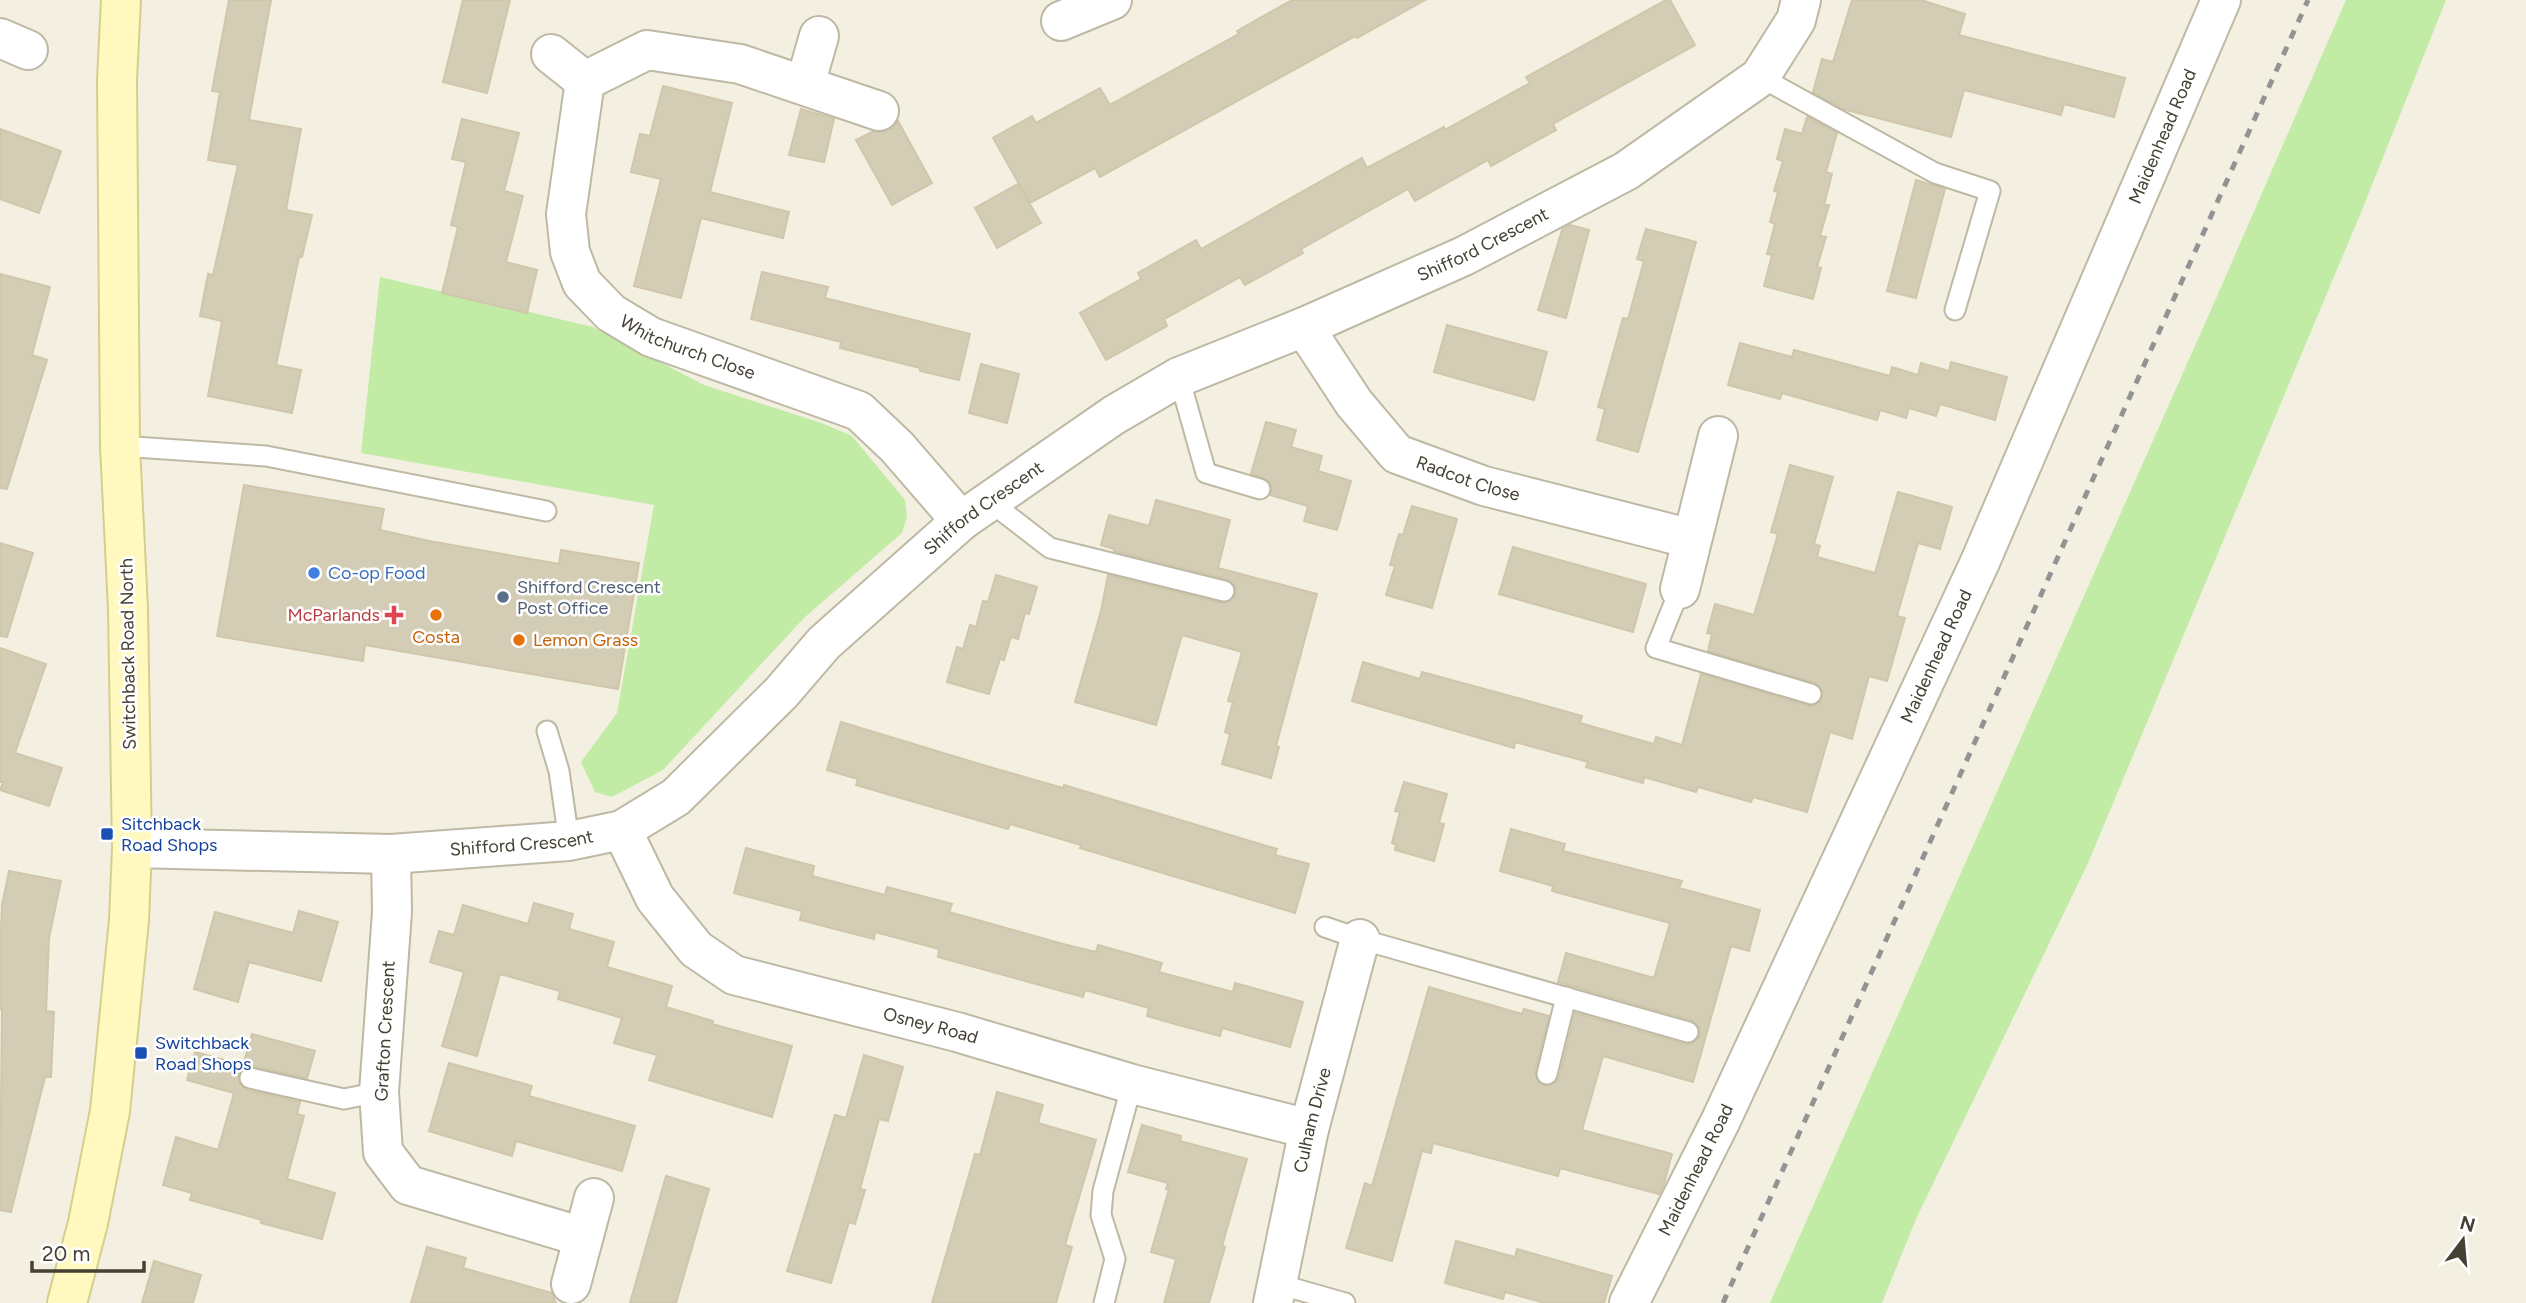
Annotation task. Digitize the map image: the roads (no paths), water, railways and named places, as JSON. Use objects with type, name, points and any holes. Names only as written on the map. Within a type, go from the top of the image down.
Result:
[{"type":"main road","name":"Switchback Road North","points":[[67,1303],[88,1223],[110,1111],[128,931],[132,848],[128,609],[120,446],[117,80],[121,0]]},
{"type":"street","points":[[1061,21],[1112,0]]},
{"type":"street","name":"Shifford Crescent","points":[[132,848],[391,855],[569,841],[622,830],[677,797],[781,693],[824,643],[975,511],[1114,415],[1179,377],[1304,327],[1464,256],[1626,171],[1760,77],[1796,20],[1801,0]]},
{"type":"street","name":"Maidenhead Road","points":[[1629,1303],[1721,1120],[1975,575],[2221,0]]},
{"type":"street","points":[[805,85],[819,36]]},
{"type":"street","points":[[551,54],[585,81],[648,50],[740,64],[879,111]]},
{"type":"street","name":"Whitchurch Close","points":[[585,81],[566,214],[570,252],[582,282],[611,313],[651,337],[859,411],[897,447],[975,511]]},
{"type":"street","name":"Radcot Close","points":[[1304,327],[1354,403],[1397,454],[1484,486],[1692,539]]},
{"type":"street","points":[[1680,589],[1718,436]]},
{"type":"street","name":"Osney Road","points":[[622,830],[655,898],[695,949],[734,975],[957,1032],[1132,1084],[1308,1129]]},
{"type":"street","name":"Grafton Crescent","points":[[391,855],[392,912],[379,1091],[383,1152],[408,1185],[583,1237]]},
{"type":"street","name":"Culham Drive","points":[[1275,1294],[1308,1129],[1342,933]]},
{"type":"street","points":[[568,1294],[594,1198]]},
{"type":"lane","points":[[1760,77],[1935,173],[1990,191],[1955,310]]},
{"type":"lane","points":[[1179,377],[1206,473],[1260,489]]},
{"type":"lane","points":[[120,446],[266,456],[546,511]]},
{"type":"lane","points":[[975,511],[1050,548],[1224,592]]},
{"type":"lane","points":[[1680,589],[1656,648],[1811,694]]},
{"type":"lane","points":[[547,731],[559,771],[569,841]]},
{"type":"lane","points":[[1342,933],[1688,1032]]},
{"type":"lane","points":[[1547,1073],[1566,998]]},
{"type":"lane","points":[[250,1078],[344,1099],[379,1091]]},
{"type":"lane","points":[[1104,1303],[1115,1259],[1101,1215],[1103,1191],[1132,1084]]},
{"type":"lane","points":[[1275,1294],[1345,1303]]},
{"type":"railway","points":[[1723,1303],[2308,0]]},
{"type":"place","name":"Co-op Food","points":[[314,573]]},
{"type":"place","name":"Shifford Crescent Post Office","points":[[503,597]]},
{"type":"place","name":"McParlands","points":[[394,615]]},
{"type":"place","name":"Costa","points":[[436,615]]},
{"type":"place","name":"Lemon Grass","points":[[519,640]]},
{"type":"place","name":"Sitchback Road Shops","points":[[107,834]]},
{"type":"place","name":"Switchback Road Shops","points":[[141,1053]]}]
